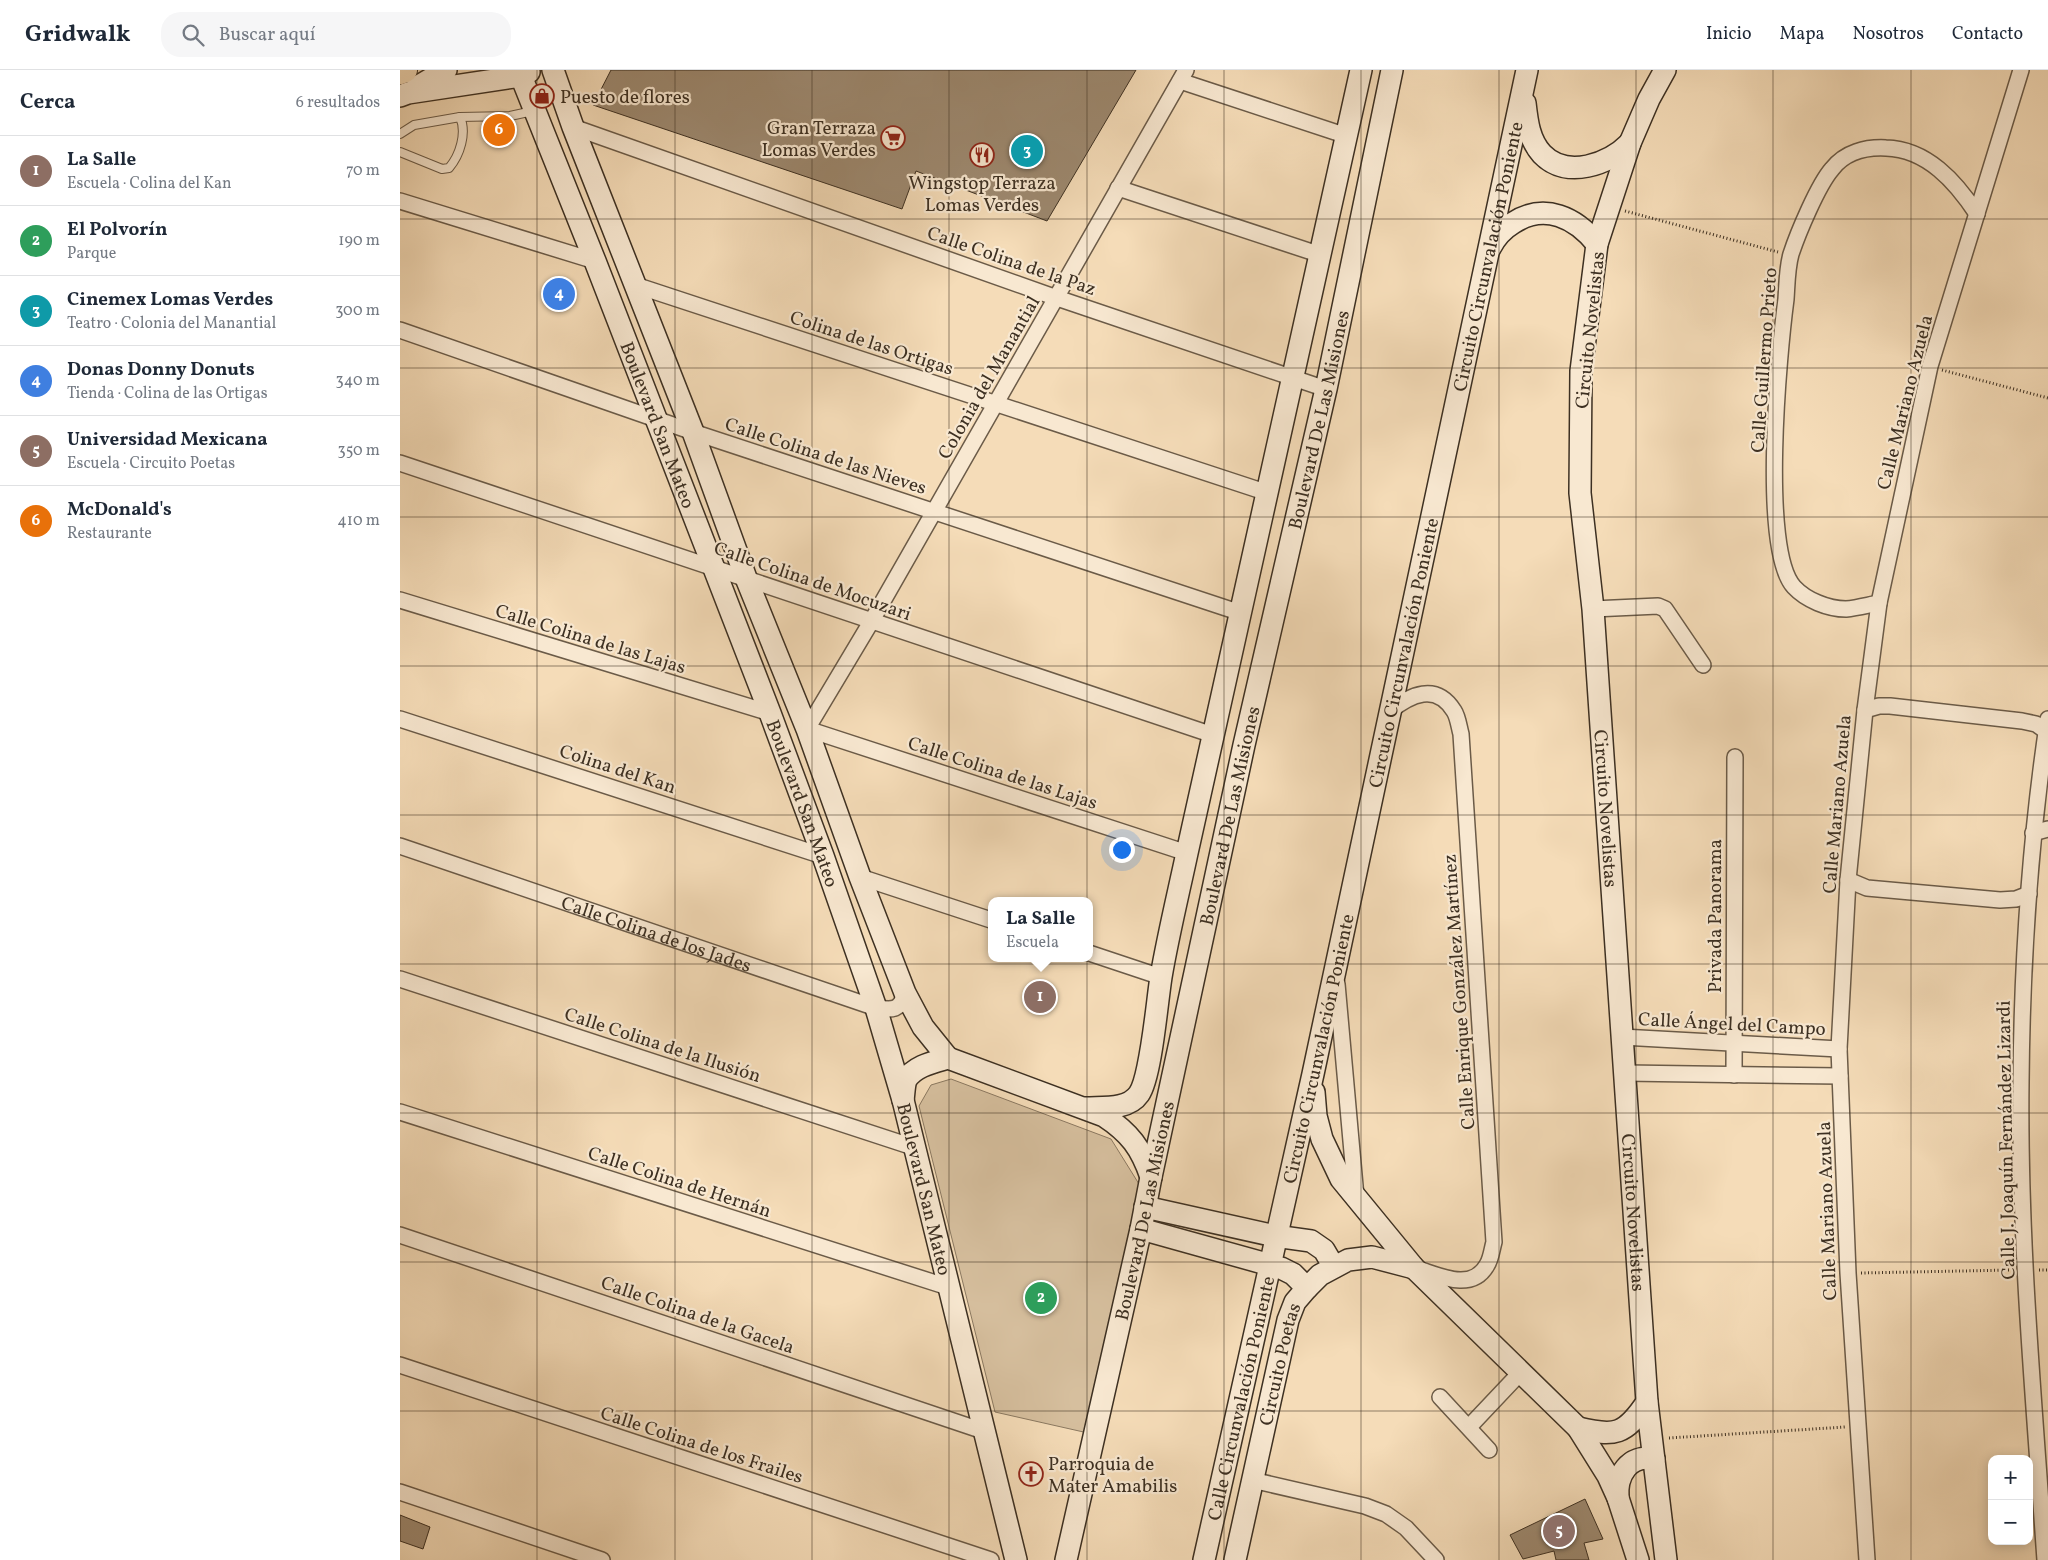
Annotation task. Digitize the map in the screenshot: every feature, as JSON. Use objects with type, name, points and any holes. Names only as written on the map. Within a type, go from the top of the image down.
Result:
[{"type":"main road","points":[[403,87],[405,70]]},
{"type":"main road","points":[[403,87],[446,70]]},
{"type":"main road","name":"Boulevard San Mateo","points":[[553,70],[573,127],[693,432],[746,578],[807,729],[860,877],[905,993],[923,1027],[948,1058]]},
{"type":"main road","name":"Boulevard De Las Misiones","points":[[1086,1108],[1118,1106],[1129,1103],[1139,1094],[1146,1074],[1161,977],[1187,854],[1361,70]]},
{"type":"main road","name":"Boulevard De Las Misiones","points":[[1066,1560],[1141,1229],[1150,1177],[1244,745],[1326,389],[1392,70]]},
{"type":"main road","name":"Circuito Novelistas","points":[[1665,70],[1649,99],[1630,143],[1597,244],[1581,371],[1580,493],[1593,609],[1647,1402],[1666,1560]]},
{"type":"main road","points":[[403,87],[523,72]]},
{"type":"main road","name":"Boulevard San Mateo","points":[[523,72],[535,110],[770,713],[823,856],[876,1008],[903,1100],[913,1147],[1016,1560]]},
{"type":"main road","points":[[1526,79],[1527,120],[1530,134],[1542,154],[1552,162],[1574,167],[1595,164],[1614,157],[1630,143]]},
{"type":"main road","name":"Circuito Circunvalación Poniente","points":[[1276,1236],[1313,1074],[1526,79]]},
{"type":"main road","points":[[1487,255],[1492,245],[1506,228],[1525,217],[1544,212],[1569,219],[1588,233],[1597,244]]},
{"type":"main road","points":[[903,1100],[906,1080],[914,1072],[922,1066],[948,1058],[1104,1116],[1121,1127],[1134,1141],[1144,1158],[1150,1177]]},
{"type":"main road","name":"Circuito Poetas","points":[[1313,1074],[1316,1116],[1322,1138],[1342,1179],[1414,1268],[1578,1428],[1595,1453],[1618,1498],[1638,1560]]},
{"type":"main road","points":[[1145,1207],[1276,1236],[1311,1241],[1324,1250],[1334,1266]]},
{"type":"main road","points":[[1141,1229],[1270,1265],[1293,1274],[1307,1288]]},
{"type":"main road","name":"Calle Circunvalación Poniente","points":[[1204,1560],[1276,1236]]},
{"type":"main road","name":"Circuito Poetas","points":[[1235,1560],[1288,1320],[1295,1302],[1320,1275],[1348,1260],[1372,1257],[1414,1268]]},
{"type":"main road","points":[[1578,1428],[1601,1434],[1628,1427],[1647,1402]]},
{"type":"main road","points":[[1618,1498],[1619,1482],[1626,1467],[1632,1461],[1653,1449]]},
{"type":"street","name":"Calle Mariano Azuela","points":[[1866,1560],[1848,1273],[1839,1049],[1848,880],[1865,710],[1879,603],[1930,366],[2021,70]]},
{"type":"street","points":[[1183,75],[1347,136]]},
{"type":"street","name":"Colonia del Manantial","points":[[807,729],[1058,298],[1183,75]]},
{"type":"street","name":"Calle Colina de la Paz","points":[[573,127],[1058,298],[1326,389]]},
{"type":"street","name":"Calle Guillermo Prieto","points":[[1879,603],[1846,609],[1825,606],[1794,587],[1785,568],[1777,530],[1774,447],[1780,350],[1791,255],[1813,201],[1832,168],[1853,152],[1866,149],[1898,148],[1925,159],[1950,177],[1977,214]]},
{"type":"street","points":[[1118,188],[1321,255]]},
{"type":"street","points":[[400,201],[595,261]]},
{"type":"street","name":"Colina de las Ortigas","points":[[635,286],[1268,493]]},
{"type":"street","name":"Calle Colina de las Nieves","points":[[400,330],[693,432],[1241,613]]},
{"type":"street","name":"Calle Colina de Mocuzari","points":[[400,463],[1213,735]]},
{"type":"street","name":"Calle Colina de las Lajas","points":[[400,600],[770,713]]},
{"type":"street","points":[[1593,609],[1658,606],[1665,609],[1703,665]]},
{"type":"street","name":"Calle Enrique González Martínez","points":[[1390,711],[1404,700],[1416,694],[1432,694],[1444,700],[1454,712],[1461,734],[1494,1242],[1487,1266],[1473,1279],[1455,1281],[1414,1268]]},
{"type":"street","points":[[1865,710],[1879,706],[1890,706],[2047,725]]},
{"type":"street","name":"Colina del Kan","points":[[400,719],[823,856]]},
{"type":"street","name":"Calle J. Joaquín Fernández Lizardi","points":[[2045,1560],[2026,1270],[2021,1084],[2023,994],[2029,894],[2041,831],[2047,725]]},
{"type":"street","name":"Calle Colina de las Lajas","points":[[807,729],[1187,854]]},
{"type":"street","name":"Privada Panorama","points":[[1734,1075],[1735,757]]},
{"type":"street","name":"Calle Colina de los Jades","points":[[400,846],[876,1008],[896,1008],[902,1004],[905,993]]},
{"type":"street","points":[[860,877],[988,919]]},
{"type":"street","points":[[1848,880],[1867,888],[2000,900],[2016,899],[2029,894]]},
{"type":"street","points":[[1093,954],[1161,977]]},
{"type":"street","points":[[1335,967],[1356,1198]]},
{"type":"street","name":"Calle Colina de la Ilusión","points":[[400,979],[913,1147]]},
{"type":"street","name":"Calle Ángel del Campo","points":[[1622,1037],[1839,1049]]},
{"type":"street","points":[[1625,1073],[1840,1076]]},
{"type":"street","name":"Calle Colina de Hernán","points":[[400,1112],[948,1287]]},
{"type":"street","name":"Calle Colina de la Gacela","points":[[400,1235],[984,1431]]},
{"type":"street","name":"Calle Colina de los Frailes","points":[[400,1365],[991,1560]]},
{"type":"street","points":[[1468,1428],[1521,1372]]},
{"type":"street","points":[[1440,1397],[1490,1450]]},
{"type":"street","points":[[1252,1480],[1364,1506],[1386,1514],[1406,1528],[1422,1554],[1436,1560]]},
{"type":"street","points":[[400,1492],[602,1560]]},
{"type":"lane","points":[[400,134],[414,126],[460,117],[510,116],[535,110]]},
{"type":"lane","points":[[400,152],[442,169],[449,168],[455,161],[463,137],[463,124],[460,117]]},
{"type":"path","points":[[1608,207],[1791,255]]},
{"type":"path","points":[[1930,366],[2048,398]]},
{"type":"path","points":[[1848,1273],[2048,1270]]},
{"type":"path","points":[[1653,1449],[1858,1426]]},
{"type":"shaded area","points":[[951,1079],[1111,1139],[1139,1184],[1088,1433],[995,1412],[919,1106],[931,1085]]},
{"type":"building","name":"Gran Terraza Lomas Verdes","points":[[611,70],[1136,70],[1047,221],[916,171],[902,209],[593,105]]},
{"type":"building","points":[[1585,1499],[1603,1539],[1584,1543],[1589,1560],[1556,1560],[1554,1551],[1523,1559],[1510,1535]]},
{"type":"building","points":[[400,1515],[430,1527],[423,1549],[400,1541]]},
{"type":"place","name":"Puesto de flores","points":[[542,96]]},
{"type":"place","name":"McDonald's","points":[[499,130]]},
{"type":"place","name":"Gran Terraza Lomas Verdes","points":[[893,138]]},
{"type":"place","name":"Cinemex Lomas Verdes","points":[[1027,151]]},
{"type":"place","name":"Wingstop Terraza Lomas Verdes","points":[[982,155]]},
{"type":"place","name":"Donas Donny Donuts","points":[[559,294]]},
{"type":"place","name":"La Salle","points":[[1040,997]]},
{"type":"place","name":"El Polvorín","points":[[1041,1298]]},
{"type":"place","name":"Parroquia de Mater Amabilis","points":[[1031,1474]]},
{"type":"place","name":"Universidad Mexicana","points":[[1559,1531]]}]
